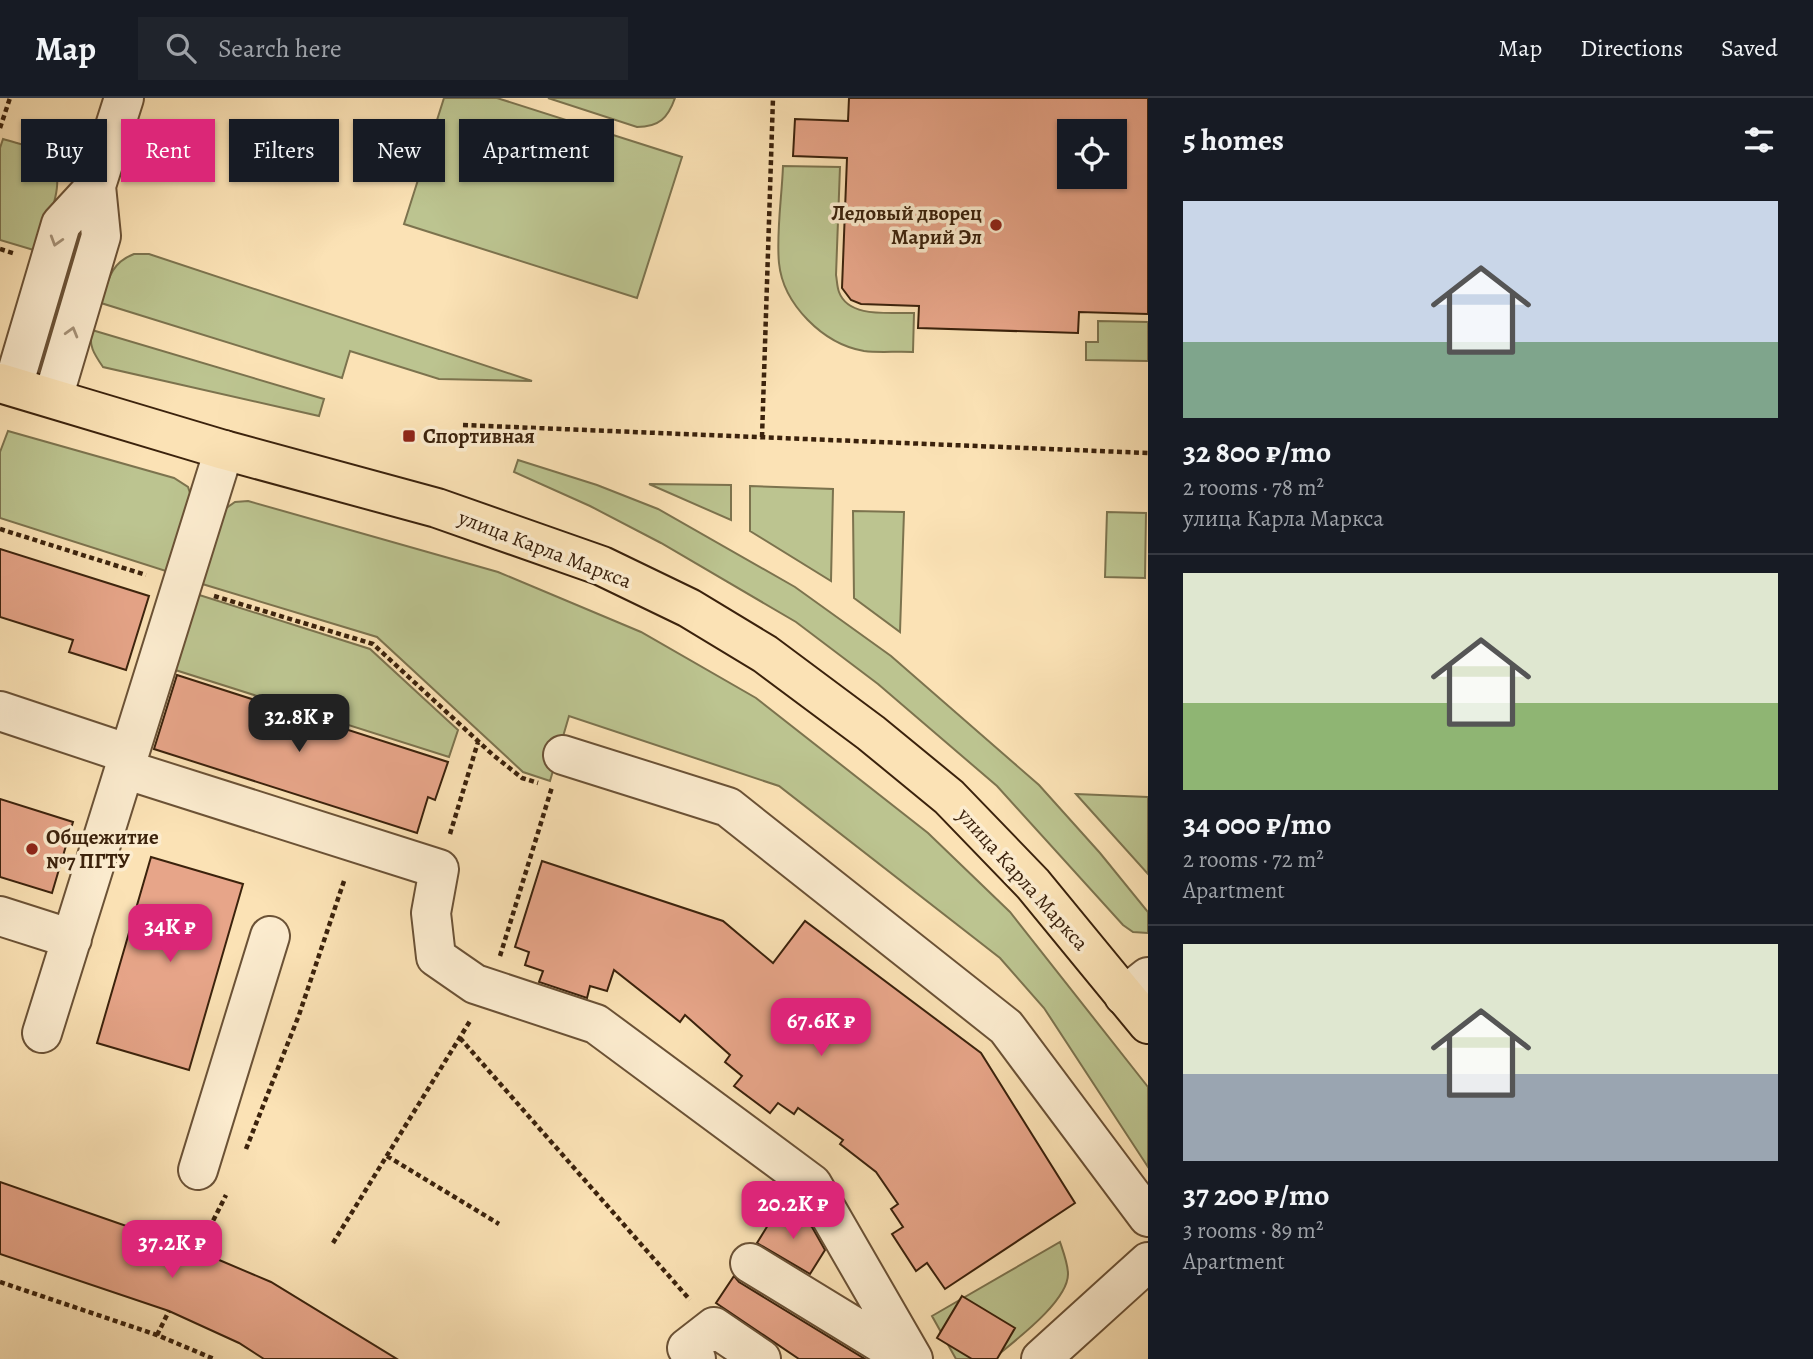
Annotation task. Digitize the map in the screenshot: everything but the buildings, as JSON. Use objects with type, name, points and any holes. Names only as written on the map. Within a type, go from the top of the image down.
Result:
[{"type":"main road","name":"улица Карла Маркса","points":[[7,384],[224,450],[437,508],[602,566],[689,608],[765,654],[871,733],[949,797],[1140,999]]},
{"type":"lane","points":[[53,398],[101,236],[96,186],[124,98]]},
{"type":"lane","points":[[7,384],[61,224],[96,186]]},
{"type":"lane","points":[[42,1033],[224,450]]},
{"type":"lane","points":[[0,711],[127,761],[439,869],[431,913],[436,957],[475,984],[596,1024],[812,1184],[913,1359]]},
{"type":"lane","points":[[563,755],[728,807],[1006,1027],[1148,1217]]},
{"type":"lane","points":[[0,916],[72,939]]},
{"type":"lane","points":[[213,1181],[270,936]]},
{"type":"lane","points":[[750,1262],[907,1359]]},
{"type":"lane","points":[[1041,1359],[1148,1262]]},
{"type":"lane","points":[[705,1343],[761,1359]]},
{"type":"path","points":[[0,128],[10,98]]},
{"type":"path","points":[[762,437],[773,98]]},
{"type":"path","points":[[463,425],[1148,453]]},
{"type":"path","points":[[0,528],[181,587],[373,644],[522,778]]},
{"type":"path","points":[[439,869],[479,742]]},
{"type":"path","points":[[243,1155],[299,1015],[357,842]]},
{"type":"path","points":[[460,1038],[705,1343]]},
{"type":"path","points":[[387,1156],[499,1224]]},
{"type":"path","points":[[198,1251],[213,1181]]},
{"type":"path","points":[[0,1282],[158,1335],[214,1359]]},
{"type":"path","points":[[158,1335],[169,1311]]},
{"type":"green space","points":[[444,98],[497,98],[563,119],[459,119],[459,182],[614,182],[614,135],[682,157],[637,298],[404,224],[417,182],[445,182],[445,119],[437,119]]},
{"type":"green space","points":[[548,98],[675,98],[666,116],[657,123],[637,127]]},
{"type":"green space","points":[[3,139],[21,144],[21,182],[57,182],[51,212],[37,251],[0,240],[0,148]]},
{"type":"green space","points":[[783,166],[840,167],[836,275],[839,292],[844,301],[861,310],[914,313],[913,352],[870,352],[849,347],[820,331],[797,307],[788,293],[779,263]]},
{"type":"green space","points":[[134,254],[149,254],[532,381],[439,379],[350,351],[342,378],[101,303],[115,268]]},
{"type":"green space","points":[[1098,321],[1148,322],[1148,361],[1086,360],[1086,342],[1098,342]]},
{"type":"green space","points":[[92,330],[324,399],[319,416],[103,367],[93,349]]},
{"type":"green space","points":[[8,431],[174,478],[188,487],[192,499],[172,573],[0,518],[0,452]]},
{"type":"green space","points":[[518,460],[597,485],[658,509],[795,587],[891,656],[1039,785],[1148,912],[1148,933],[1133,932],[1123,925],[997,786],[878,684],[796,622],[661,543],[590,506],[514,472]]},
{"type":"green space","points":[[649,484],[731,485],[731,520]]},
{"type":"green space","points":[[750,486],[833,489],[831,581],[750,531]]},
{"type":"green space","points":[[248,501],[498,572],[641,632],[756,698],[928,833],[1010,912],[1148,1087],[1148,1167],[1044,1008],[1000,958],[779,786],[569,716],[550,781],[523,772],[377,637],[199,583],[225,509],[235,502]]},
{"type":"green space","points":[[853,511],[904,512],[900,632],[854,598]]},
{"type":"green space","points":[[1107,512],[1146,513],[1145,578],[1105,577]]},
{"type":"green space","points":[[193,593],[370,649],[458,730],[449,757],[169,668]]},
{"type":"green space","points":[[1076,794],[1148,797],[1148,874]]},
{"type":"green space","points":[[1060,1242],[1068,1274],[1066,1285],[1050,1309],[993,1359],[956,1359],[932,1316]]},
{"type":"place","name":"Ледовый дворец Марий Эл","points":[[996,225]]},
{"type":"place","name":"Спортивная","points":[[409,436]]},
{"type":"place","name":"Общежитие №7 ПГТУ","points":[[32,849]]}]
